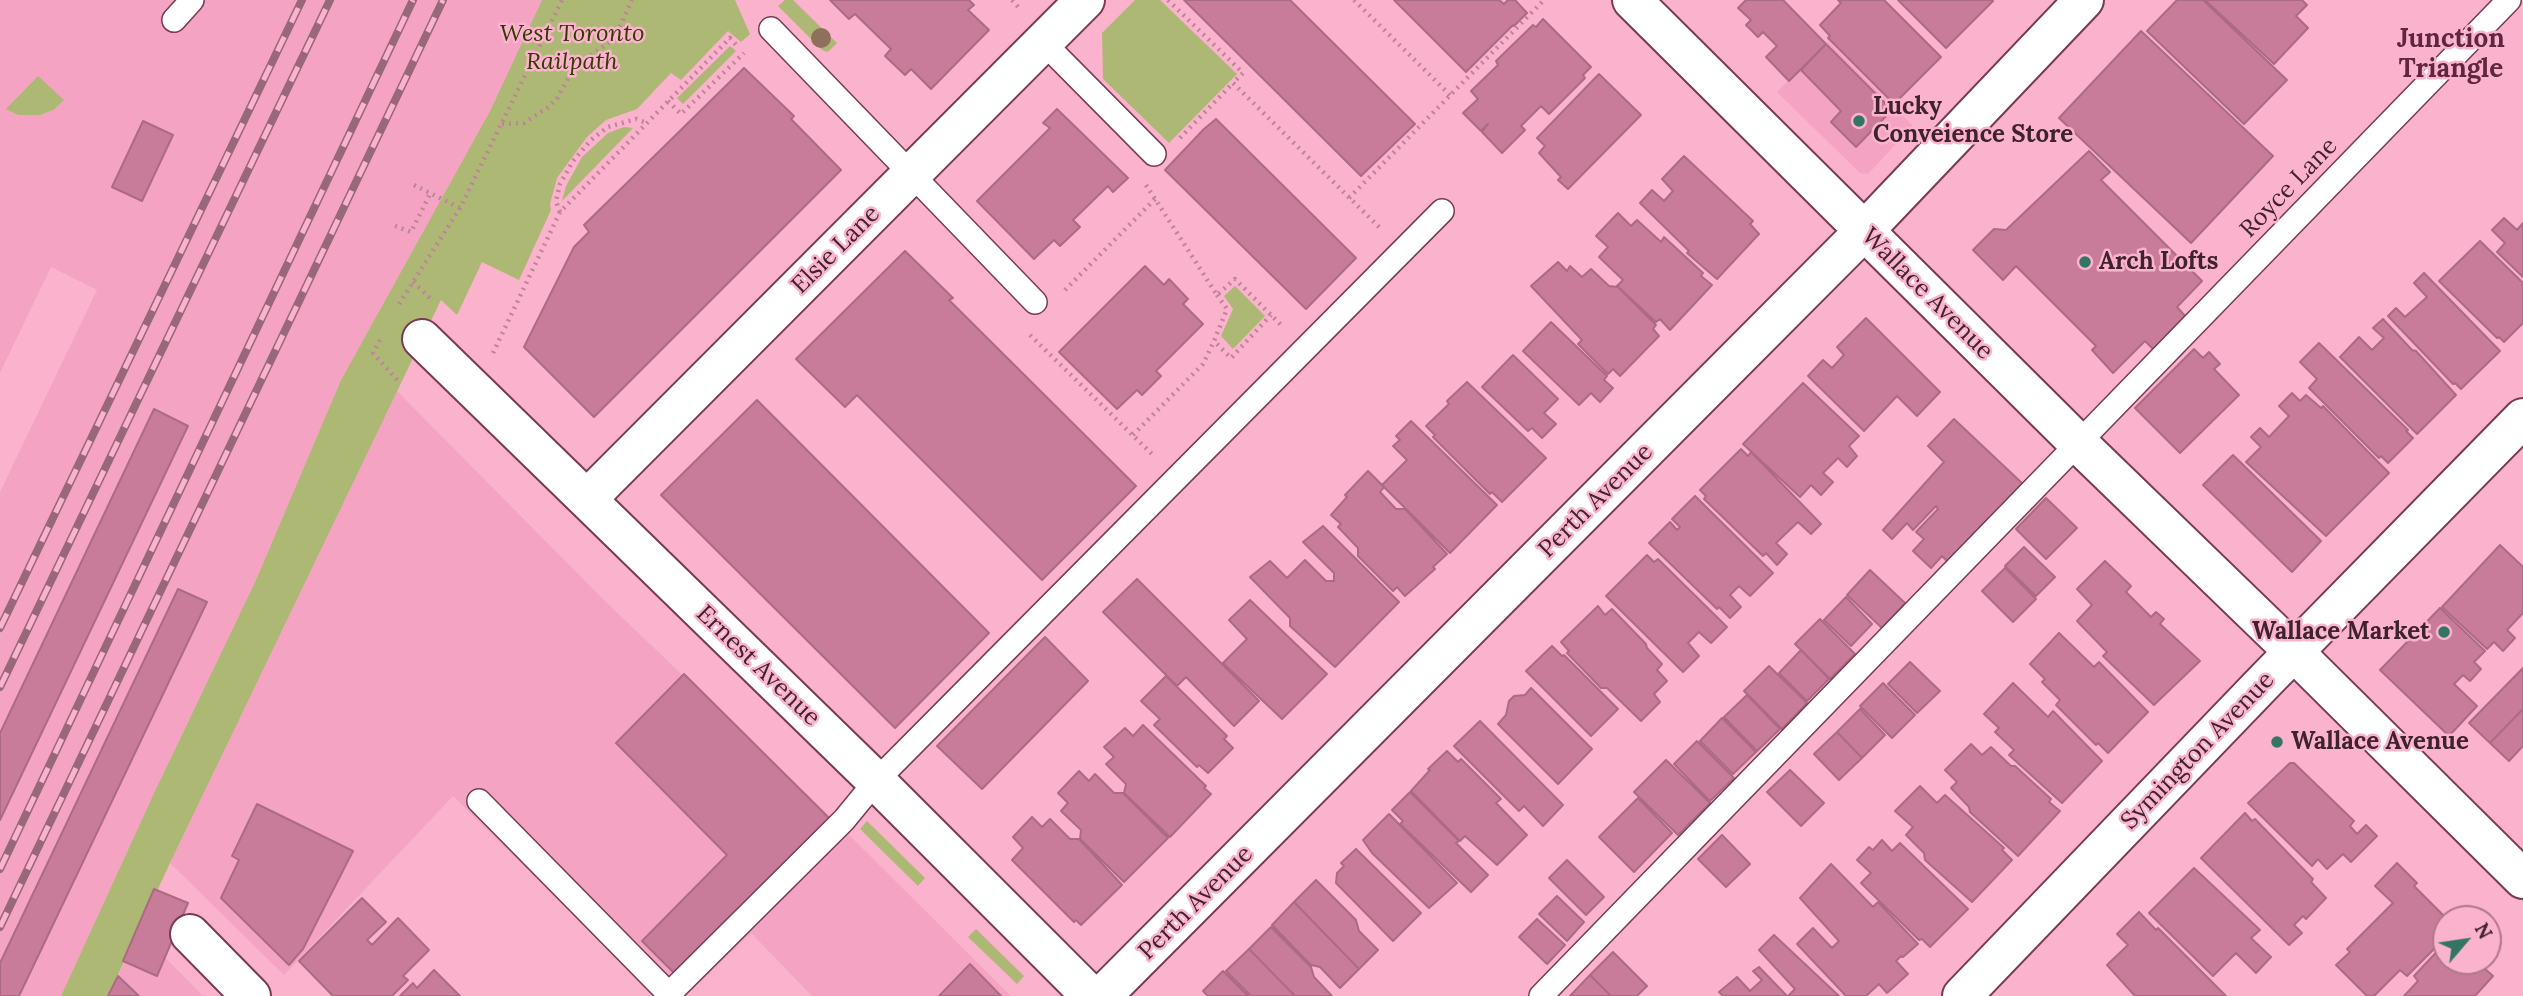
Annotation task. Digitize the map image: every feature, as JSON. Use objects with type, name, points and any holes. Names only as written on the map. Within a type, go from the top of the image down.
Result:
[{"type":"street","name":"Elsie Lane","points":[[587,499],[1085,0]]},
{"type":"street","name":"Perth Avenue","points":[[1102,996],[1864,231],[2084,0]]},
{"type":"street","name":"Wallace Avenue","points":[[1636,1],[2078,443],[2522,876]]},
{"type":"street","name":"Ernest Avenue","points":[[422,339],[876,781],[1091,996]]},
{"type":"street","name":"Symington Avenue","points":[[1962,996],[2523,418]]},
{"type":"street","points":[[191,934],[251,996]]},
{"type":"lane","points":[[174,20],[192,0]]},
{"type":"lane","name":"Royce Lane","points":[[1541,996],[2509,0]]},
{"type":"lane","points":[[771,29],[1035,302]]},
{"type":"lane","points":[[1043,42],[1154,154]]},
{"type":"lane","points":[[479,800],[668,995],[844,820],[876,781],[1176,477],[1442,211]]},
{"type":"path","points":[[396,310],[460,208],[562,0]]},
{"type":"path","points":[[502,124],[524,123],[557,99],[571,73],[580,63],[614,39],[632,0]]},
{"type":"path","points":[[1168,0],[1243,73],[1178,140]]},
{"type":"path","points":[[1354,0],[1450,95]]},
{"type":"path","points":[[1349,198],[1544,0]]},
{"type":"path","points":[[490,358],[560,212],[730,38],[739,47]]},
{"type":"path","points":[[668,101],[681,114],[744,53]]},
{"type":"path","points":[[1233,83],[1403,250]]},
{"type":"path","points":[[560,212],[556,201],[560,184],[573,161],[591,141],[608,127],[636,119],[647,123]]},
{"type":"path","points":[[1133,435],[1203,365],[1227,309],[1141,177]]},
{"type":"path","points":[[414,185],[460,208]]},
{"type":"path","points":[[395,226],[411,232],[431,192]]},
{"type":"path","points":[[1063,291],[1156,199]]},
{"type":"path","points":[[1217,295],[1235,279],[1306,348]]},
{"type":"path","points":[[413,282],[439,306]]},
{"type":"path","points":[[1214,341],[1231,358],[1271,315]]},
{"type":"path","points":[[1024,329],[1176,477]]},
{"type":"shaded area","points":[[0,0],[542,0],[490,111],[341,380],[256,580],[61,996],[0,996],[0,492],[97,290],[51,267],[0,373]]},
{"type":"shaded area","points":[[1828,41],[1913,126],[1868,174],[1860,173],[1777,92]]},
{"type":"shaded area","points":[[396,390],[604,600],[833,819],[1011,996],[812,996],[751,933],[686,996],[655,996],[453,796],[284,975],[170,863]]},
{"type":"shaded area","points":[[139,931],[203,996],[109,996]]},
{"type":"green space","name":"West Toronto Railpath","points":[[542,0],[735,0],[750,34],[741,42],[728,31],[681,80],[671,73],[637,109],[606,120],[587,137],[557,178],[551,210],[519,280],[482,262],[457,315],[441,300],[108,996],[61,996],[256,580],[341,380],[490,111]]},
{"type":"green space","points":[[785,0],[793,0],[837,43],[827,52],[822,50],[778,6]]},
{"type":"green space","points":[[1135,0],[1160,0],[1237,74],[1169,143],[1103,79],[1102,33]]},
{"type":"green space","points":[[730,46],[736,51],[683,104],[677,98]]},
{"type":"green space","points":[[38,76],[64,100],[53,110],[40,115],[18,115],[6,109]]},
{"type":"green space","points":[[624,127],[633,128],[562,201],[566,186],[582,157],[608,133]]},
{"type":"green space","points":[[1235,286],[1265,316],[1233,349],[1221,336],[1233,309],[1224,296]]},
{"type":"green space","points":[[867,821],[925,878],[918,886],[860,829]]},
{"type":"green space","points":[[976,929],[1024,976],[1017,984],[968,937]]},
{"type":"building","points":[[830,0],[969,0],[974,5],[968,10],[989,30],[931,89],[911,69],[905,75],[885,56],[891,49],[855,14],[849,19]]},
{"type":"building","points":[[1184,0],[1290,0],[1415,124],[1361,176]]},
{"type":"building","points":[[1394,0],[1499,0],[1504,4],[1508,0],[1515,0],[1527,13],[1466,72]]},
{"type":"building","points":[[1746,0],[1783,0],[1826,44],[1789,81],[1766,57],[1777,46],[1763,32],[1758,37],[1746,25],[1751,20],[1738,8]]},
{"type":"building","points":[[1838,0],[1884,0],[1941,57],[1894,104],[1828,38],[1830,36],[1820,25],[1841,3]]},
{"type":"building","points":[[1898,0],[1991,0],[1993,1],[1946,48]]},
{"type":"building","points":[[2177,0],[2203,0],[2287,80],[2244,124],[2147,31]]},
{"type":"building","points":[[2205,0],[2302,0],[2307,5],[2296,16],[2308,28],[2274,64]]},
{"type":"building","points":[[1543,19],[1591,67],[1583,75],[1585,78],[1549,114],[1541,106],[1521,126],[1525,130],[1502,153],[1482,132],[1488,124],[1481,131],[1463,113],[1478,99],[1471,91],[1498,65],[1496,61],[1533,25],[1536,27]]},
{"type":"building","points":[[2141,31],[2273,156],[2191,243],[2059,118]]},
{"type":"building","points":[[1826,44],[1892,110],[1856,147],[1831,122],[1841,111],[1801,70]]},
{"type":"building","points":[[744,68],[794,116],[791,119],[841,170],[594,417],[524,347],[574,247],[589,232],[584,225]]},
{"type":"building","points":[[1599,74],[1641,115],[1568,189],[1558,180],[1561,177],[1539,153],[1545,146],[1537,138]]},
{"type":"building","points":[[1057,109],[1128,178],[1113,192],[1108,186],[1073,220],[1080,227],[1060,246],[1054,240],[1034,259],[977,201],[1050,128],[1043,123]]},
{"type":"building","points":[[1216,119],[1356,258],[1306,309],[1165,170]]},
{"type":"building","points":[[143,121],[173,135],[142,201],[112,187]]},
{"type":"building","name":"Arch Lofts","points":[[2089,151],[2110,172],[2101,180],[2202,281],[2177,307],[2187,318],[2154,350],[2145,341],[2113,373],[2092,350],[2096,346],[2016,266],[2003,280],[1973,250],[1994,229],[2006,230]]},
{"type":"building","points":[[1684,156],[1753,221],[1750,224],[1759,234],[1717,279],[1687,253],[1689,251],[1640,203],[1652,190],[1664,201],[1673,191],[1662,179]]},
{"type":"building","points":[[1618,213],[1631,226],[1637,220],[1661,242],[1664,237],[1703,273],[1701,276],[1712,285],[1670,330],[1660,319],[1656,322],[1617,286],[1623,280],[1599,257],[1608,247],[1596,236]]},
{"type":"building","points":[[2504,218],[2517,230],[2523,223],[2523,277],[2497,252],[2505,243],[2492,230]]},
{"type":"building","points":[[2480,241],[2523,283],[2523,323],[2504,342],[2439,281]]},
{"type":"building","points":[[905,251],[953,298],[949,300],[1136,486],[1042,580],[857,395],[845,407],[796,359]]},
{"type":"building","points":[[1558,262],[1567,271],[1570,266],[1582,277],[1591,269],[1609,286],[1618,287],[1656,325],[1653,329],[1659,336],[1620,376],[1613,369],[1608,374],[1578,344],[1582,340],[1531,286]]},
{"type":"building","points":[[1145,266],[1164,285],[1169,279],[1188,299],[1183,304],[1203,324],[1156,371],[1161,376],[1142,395],[1137,390],[1117,409],[1059,352]]},
{"type":"building","points":[[2424,273],[2500,351],[2461,389],[2453,384],[2388,316],[2396,308],[2405,317],[2427,297],[2414,283]]},
{"type":"building","points":[[1866,318],[1940,392],[1917,416],[1897,396],[1864,431],[1808,376],[1823,360],[1832,368],[1844,355],[1837,347]]},
{"type":"building","points":[[2383,319],[2456,395],[2417,434],[2340,357],[2359,337],[2372,350],[2384,338],[2373,328]]},
{"type":"building","points":[[1551,322],[1607,376],[1604,380],[1613,388],[1600,402],[1591,393],[1579,405],[1523,351]]},
{"type":"building","points":[[2319,343],[2413,438],[2388,463],[2381,456],[2379,458],[2309,388],[2317,379],[2300,362]]},
{"type":"building","points":[[2194,349],[2203,358],[2209,352],[2220,364],[2214,369],[2239,395],[2180,453],[2135,408]]},
{"type":"building","points":[[1513,355],[1558,399],[1544,413],[1556,424],[1542,438],[1532,428],[1528,431],[1482,387]]},
{"type":"building","points":[[1467,382],[1546,458],[1502,502],[1492,492],[1490,494],[1433,437],[1435,435],[1426,426]]},
{"type":"building","points":[[1803,383],[1859,436],[1849,446],[1857,456],[1847,467],[1838,458],[1823,473],[1833,482],[1821,495],[1811,485],[1800,497],[1743,444]]},
{"type":"building","points":[[2292,393],[2300,401],[2306,395],[2321,408],[2323,406],[2389,473],[2326,536],[2246,462],[2261,447],[2251,437],[2260,428],[2269,437],[2289,416],[2279,406]]},
{"type":"building","points":[[757,400],[989,633],[895,728],[661,495]]},
{"type":"building","points":[[154,409],[188,426],[0,820],[0,733]]},
{"type":"building","points":[[1954,419],[2024,485],[1950,564],[1942,556],[1931,568],[1913,551],[1924,539],[1916,532],[1938,509],[1936,506],[1913,530],[1907,523],[1892,539],[1883,530],[1944,462],[1928,446]]},
{"type":"building","points":[[1411,421],[1497,505],[1450,553],[1382,485],[1407,460],[1393,446],[1400,440],[1396,436]]},
{"type":"building","points":[[1741,449],[1748,456],[1751,452],[1821,524],[1811,534],[1798,522],[1776,543],[1787,554],[1777,565],[1766,553],[1763,556],[1704,499],[1706,496],[1700,490]]},
{"type":"building","points":[[2233,455],[2321,541],[2292,572],[2203,485]]},
{"type":"building","points":[[1368,471],[1384,487],[1380,492],[1396,509],[1405,509],[1447,554],[1433,567],[1435,569],[1405,596],[1397,587],[1393,591],[1358,556],[1358,548],[1338,527],[1341,524],[1331,515],[1347,497],[1345,495]]},
{"type":"building","points":[[1695,496],[1773,573],[1750,596],[1739,586],[1730,595],[1741,607],[1730,618],[1719,607],[1717,609],[1649,543],[1670,522],[1677,530],[1680,527],[1672,519]]},
{"type":"building","points":[[2046,498],[2077,528],[2046,559],[2016,529]]},
{"type":"building","points":[[1323,526],[1399,602],[1335,667],[1290,626],[1290,618],[1250,577],[1270,561],[1287,578],[1305,560],[1326,581],[1334,581],[1334,573],[1303,542]]},
{"type":"building","points":[[2500,545],[2523,567],[2523,613],[2507,630],[2515,638],[2503,651],[2494,642],[2487,649],[2442,607]]},
{"type":"building","points":[[2024,547],[2055,577],[2036,596],[2005,566]]},
{"type":"building","points":[[1647,555],[1654,562],[1658,559],[1727,627],[1711,643],[1699,632],[1688,643],[1699,656],[1683,672],[1606,596]]},
{"type":"building","points":[[2105,561],[2131,586],[2126,592],[2151,617],[2156,612],[2164,619],[2160,624],[2200,661],[2154,705],[2103,656],[2107,652],[2077,621],[2092,605],[2077,589]]},
{"type":"building","points":[[2005,568],[2036,599],[2013,622],[1982,591]]},
{"type":"building","points":[[1870,570],[1905,603],[1882,628],[1847,595]]},
{"type":"building","points":[[1137,579],[1259,701],[1234,726],[1186,677],[1177,686],[1103,612]]},
{"type":"building","points":[[178,589],[207,602],[19,996],[0,996],[0,963]]},
{"type":"building","points":[[1846,597],[1872,624],[1851,646],[1824,620]]},
{"type":"building","points":[[1250,600],[1327,674],[1282,719],[1223,663],[1247,639],[1229,620]]},
{"type":"building","points":[[1598,606],[1605,615],[1612,609],[1662,664],[1657,670],[1667,681],[1654,694],[1660,702],[1641,721],[1607,688],[1601,688],[1567,653],[1569,651],[1561,642]]},
{"type":"building","points":[[2440,608],[2485,651],[2474,662],[2481,669],[2470,681],[2463,675],[2454,684],[2477,706],[2449,736],[2380,670]]},
{"type":"building","points":[[1820,619],[1855,654],[1830,679],[1795,644]]},
{"type":"building","points":[[2059,633],[2094,667],[2099,662],[2148,712],[2108,753],[2098,743],[2096,745],[2056,705],[2060,700],[2042,682],[2045,679],[2030,664]]},
{"type":"building","points":[[1045,637],[1088,681],[982,789],[937,746]]},
{"type":"building","points":[[1552,646],[1618,709],[1591,736],[1526,671]]},
{"type":"building","points":[[1801,650],[1829,679],[1807,701],[1779,673]]},
{"type":"building","points":[[1910,662],[1940,691],[1917,713],[1888,684]]},
{"type":"building","points":[[1769,666],[1807,703],[1782,729],[1744,691]]},
{"type":"building","points":[[2523,668],[2523,709],[2490,743],[2469,723]]},
{"type":"building","points":[[684,674],[830,819],[676,975],[642,941],[727,855],[616,743]]},
{"type":"building","points":[[1166,676],[1227,736],[1224,739],[1233,748],[1208,773],[1199,765],[1197,767],[1154,725],[1160,719],[1141,701]]},
{"type":"building","points":[[1883,683],[1915,715],[1892,738],[1860,706]]},
{"type":"building","points":[[2013,683],[2048,717],[2053,711],[2102,761],[2062,803],[2009,755],[2014,750],[1995,732],[1999,728],[1984,714]]},
{"type":"building","points":[[1531,688],[1592,749],[1558,784],[1498,724],[1506,715],[1509,701],[1514,696],[1525,695]]},
{"type":"building","points":[[1747,695],[1780,729],[1757,751],[1724,717]]},
{"type":"building","points":[[1860,709],[1885,735],[1862,758],[1837,732]]},
{"type":"building","points":[[2523,709],[2523,746],[2509,761],[2490,743]]},
{"type":"building","points":[[1722,718],[1756,752],[1733,774],[1700,741]]},
{"type":"building","points":[[1480,721],[1563,805],[1543,826],[1524,806],[1519,811],[1454,746]]},
{"type":"building","points":[[1143,725],[1211,794],[1170,837],[1124,793],[1126,784],[1106,764],[1114,757],[1104,747],[1125,728],[1133,736]]},
{"type":"building","points":[[1837,732],[1862,758],[1839,780],[1814,754]]},
{"type":"building","points":[[1697,741],[1734,778],[1710,801],[1674,764]]},
{"type":"building","points":[[1971,744],[1982,755],[1991,747],[2051,799],[2049,802],[2060,811],[2018,856],[1970,812],[1969,807],[1951,788],[1957,782],[1945,770]]},
{"type":"building","points":[[1447,751],[1458,762],[1461,759],[1501,799],[1496,803],[1527,835],[1497,865],[1465,836],[1460,841],[1411,791]]},
{"type":"building","points":[[1666,760],[1710,803],[1678,835],[1634,792]]},
{"type":"building","points":[[2290,763],[2294,763],[2354,821],[2350,826],[2357,834],[2366,825],[2377,836],[2351,862],[2343,854],[2327,869],[2318,859],[2312,866],[2248,803]]},
{"type":"building","points":[[1790,770],[1824,803],[1801,826],[1767,792]]},
{"type":"building","points":[[1079,771],[1089,781],[1095,774],[1114,793],[1123,793],[1168,838],[1124,882],[1080,839],[1081,830],[1061,811],[1068,803],[1058,793]]},
{"type":"building","points":[[1920,786],[1937,803],[1945,795],[2004,848],[2002,850],[2012,860],[1972,902],[1925,860],[1924,853],[1906,835],[1913,827],[1895,811]]},
{"type":"building","points":[[1410,792],[1459,841],[1456,843],[1488,875],[1471,892],[1400,824],[1403,821],[1392,810]]},
{"type":"building","points":[[1638,798],[1672,833],[1634,872],[1599,837]]},
{"type":"building","points":[[257,804],[353,851],[303,949],[289,965],[221,898],[239,860],[232,856]]},
{"type":"building","points":[[2245,813],[2252,821],[2255,819],[2313,879],[2311,882],[2326,898],[2306,919],[2303,916],[2294,925],[2302,933],[2289,945],[2201,858]]},
{"type":"building","points":[[1389,814],[1457,883],[1429,908],[1372,853],[1363,840]]},
{"type":"building","points":[[1032,817],[1042,827],[1050,819],[1070,839],[1079,839],[1122,885],[1081,925],[1076,920],[1074,922],[1012,860],[1023,848],[1013,837]]},
{"type":"building","points":[[1722,835],[1750,864],[1726,887],[1698,859]]},
{"type":"building","points":[[1882,840],[1892,851],[1900,843],[1968,909],[1930,947],[1922,939],[1919,940],[1861,883],[1871,873],[1857,860],[1869,847],[1873,850]]},
{"type":"building","points":[[1356,849],[1421,913],[1393,941],[1336,883],[1337,873],[1344,866],[1341,863]]},
{"type":"building","points":[[1567,860],[1604,897],[1586,915],[1549,878]]},
{"type":"building","points":[[2397,863],[2417,883],[2414,886],[2433,905],[2432,951],[2407,976],[2400,970],[2374,996],[2367,996],[2336,965],[2350,952],[2347,949],[2393,903],[2375,886]]},
{"type":"building","points":[[1831,864],[1873,907],[1878,902],[1918,944],[1896,961],[1908,974],[1887,993],[1879,984],[1866,996],[1846,996],[1797,944],[1813,928],[1832,948],[1839,941],[1800,898]]},
{"type":"building","points":[[2194,868],[2260,930],[2251,938],[2271,957],[2256,973],[2236,953],[2213,976],[2149,913]]},
{"type":"building","points":[[1316,880],[1356,920],[1359,931],[1378,950],[1359,969],[1294,902]]},
{"type":"building","points":[[154,889],[188,903],[157,976],[123,961]]},
{"type":"building","points":[[1557,896],[1584,922],[1567,941],[1539,914]]},
{"type":"building","points":[[362,898],[386,922],[367,940],[372,945],[398,918],[429,950],[403,976],[408,980],[392,996],[333,996],[299,961]]},
{"type":"building","points":[[1294,902],[1359,969],[1340,988],[1320,967],[1311,965],[1272,925]]},
{"type":"building","points":[[2139,912],[2226,996],[2135,996],[2107,965],[2128,945],[2117,934]]},
{"type":"building","points":[[1537,919],[1565,945],[1547,964],[1519,937]]},
{"type":"building","points":[[1271,927],[1311,967],[1314,977],[1332,996],[1295,996],[1249,949]]},
{"type":"building","points":[[1774,935],[1839,996],[1788,996],[1795,989],[1759,950]]},
{"type":"building","points":[[1249,949],[1295,996],[1251,996],[1226,971]]},
{"type":"building","points":[[1613,952],[1647,986],[1637,996],[1611,996],[1590,975]]},
{"type":"building","points":[[2432,957],[2432,975],[2493,976],[2475,996],[2404,996],[2418,981],[2414,976]]},
{"type":"building","points":[[970,964],[1001,996],[939,996]]},
{"type":"building","points":[[1759,967],[1787,996],[1723,996],[1719,992],[1737,977],[1750,991],[1762,980],[1753,971]]},
{"type":"building","points":[[434,970],[460,996],[400,996],[413,983],[417,988]]},
{"type":"building","points":[[1223,971],[1248,996],[1208,996],[1203,991]]},
{"type":"building","points":[[1590,975],[1611,996],[1570,996]]},
{"type":"building","points":[[118,976],[139,996],[108,996]]},
{"type":"railway","points":[[0,628],[302,0]]},
{"type":"railway","points":[[0,687],[330,0]]},
{"type":"railway","points":[[0,869],[413,0]]},
{"type":"railway","points":[[0,927],[443,0]]},
{"type":"place","name":"Lucky Conveience Store","points":[[1859,121]]},
{"type":"place","name":"Arch Lofts","points":[[2085,262]]},
{"type":"place","name":"Wallace Market","points":[[2444,632]]},
{"type":"place","name":"Wallace Avenue","points":[[2277,742]]},
{"type":"district","name":"Junction Triangle","points":[[2451,55]]}]
